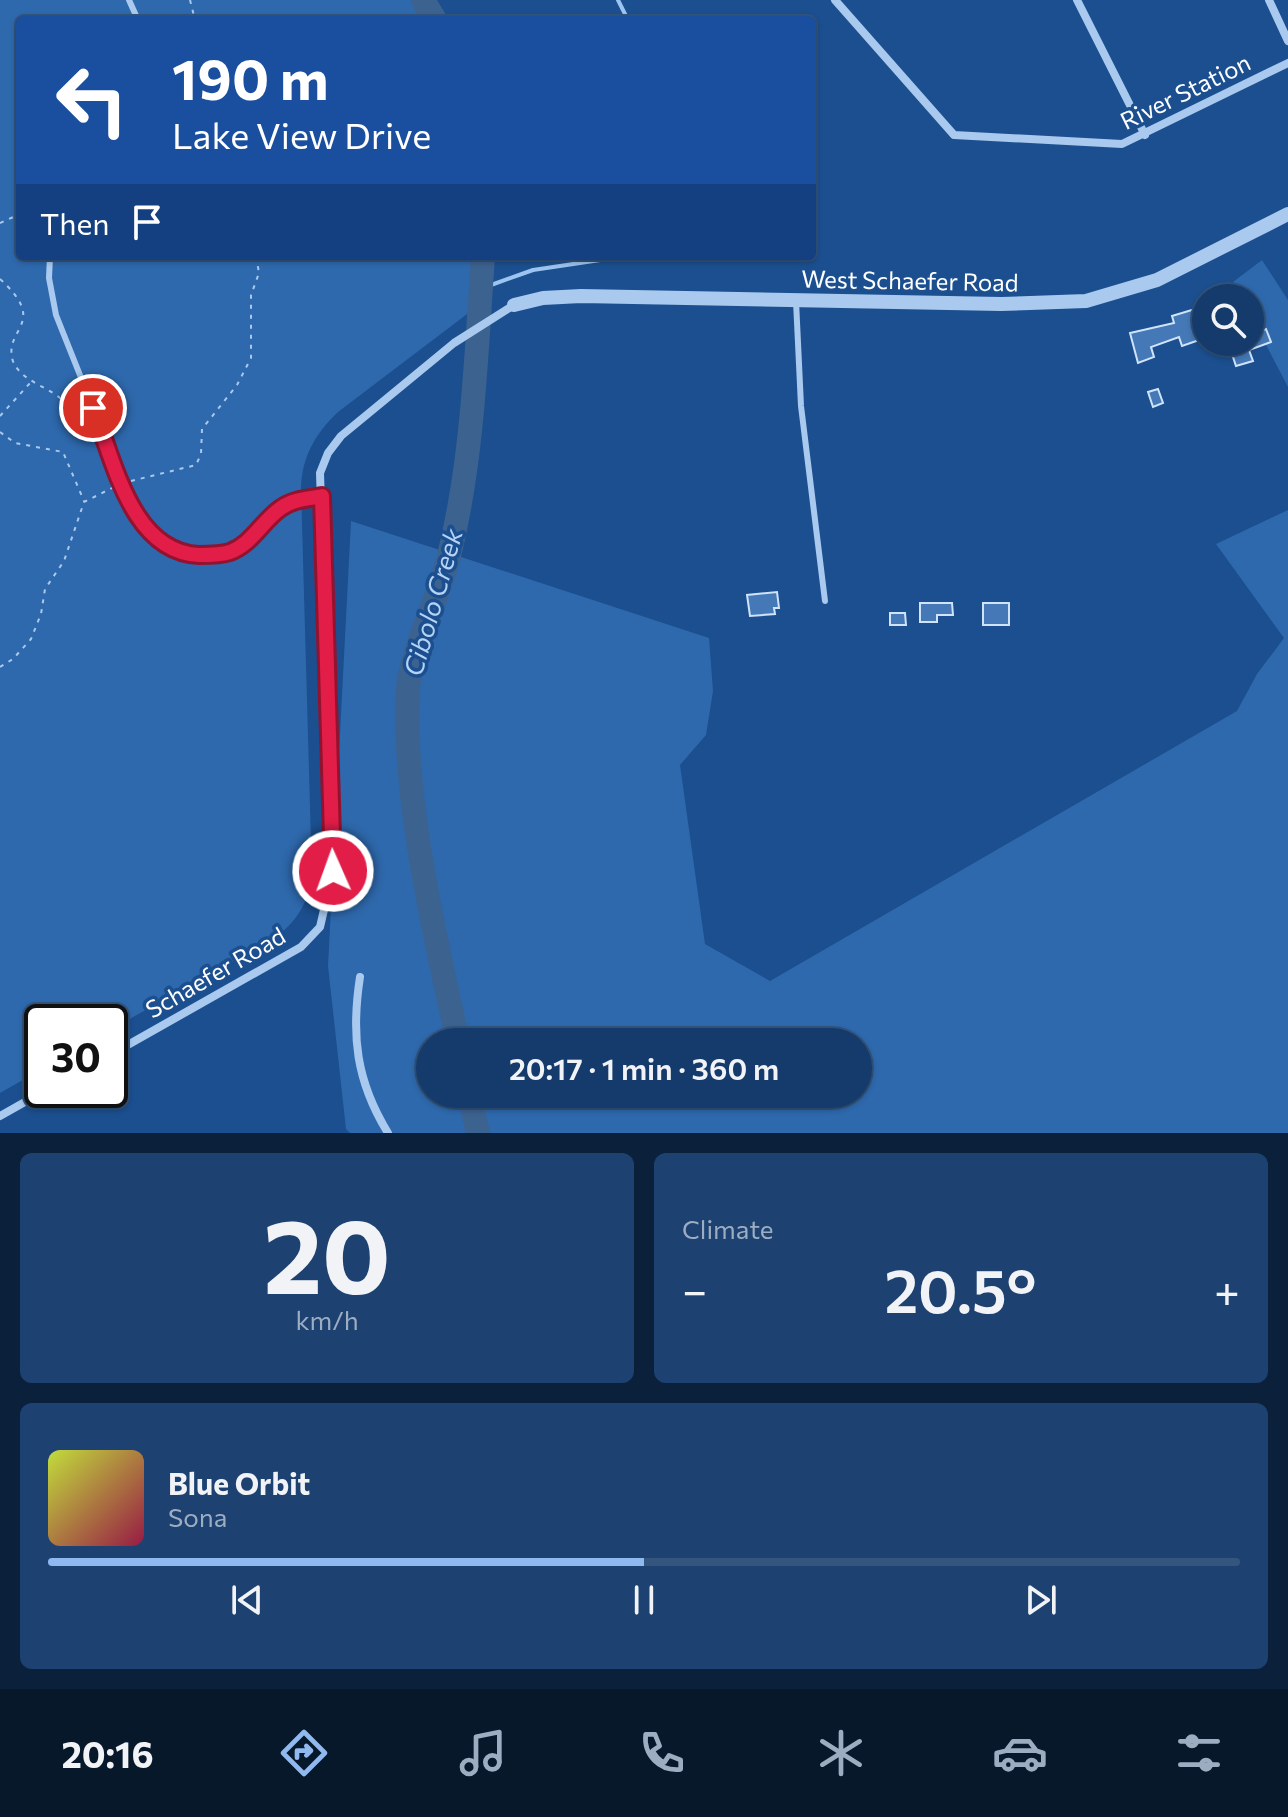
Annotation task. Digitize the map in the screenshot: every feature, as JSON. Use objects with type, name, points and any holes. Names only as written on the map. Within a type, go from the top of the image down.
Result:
[{"type":"street","name":"River Station","points":[[835,0],[954,135],[1122,144],[1288,63]]},
{"type":"street","points":[[1077,0],[1145,135]]},
{"type":"street","points":[[1269,0],[1288,41]]},
{"type":"street","name":"West Schaefer Road","points":[[514,305],[556,297],[1001,304],[1086,301],[1157,280],[1288,214]]},
{"type":"street","name":"Schaefer Road","points":[[128,1045],[291,953],[320,927],[333,871],[320,473],[328,453],[341,436],[485,320],[514,305]]},
{"type":"street","points":[[360,977],[353,1019],[355,1049],[364,1082],[388,1133]]},
{"type":"street","points":[[0,1116],[24,1102]]},
{"type":"lane","points":[[50,260],[49,278],[56,315],[133,508],[155,539],[182,553],[229,553],[253,537],[279,509],[295,501],[322,496]]},
{"type":"lane","points":[[796,301],[801,406],[825,601]]},
{"type":"path","points":[[84,502],[123,484],[196,465],[201,454],[202,429],[237,385],[251,358],[251,295],[259,273],[257,260]]},
{"type":"path","points":[[0,279],[22,306],[24,322],[15,341],[12,358],[20,371],[60,398],[86,388]]},
{"type":"path","points":[[0,416],[33,382]]},
{"type":"path","points":[[0,432],[15,443],[63,452],[84,502],[64,561],[45,589],[41,614],[31,639],[13,659],[0,667]]},
{"type":"shaded area","points":[[0,0],[423,0],[433,16],[16,16],[16,260],[483,260],[479,305],[338,412],[323,428],[307,455],[301,488],[312,878],[300,911],[276,937],[128,1020],[128,1004],[24,1004],[24,1079],[0,1093]]},
{"type":"shaded area","points":[[1262,260],[1288,300],[1288,387],[1264,341],[1264,284],[1233,282]]},
{"type":"shaded area","points":[[1288,510],[1288,1133],[350,1133],[346,1129],[328,966],[351,521],[709,638],[713,691],[706,735],[680,765],[705,944],[770,981],[1237,711],[1257,674],[1284,638],[1216,544]]},
{"type":"building","points":[[1192,310],[1192,342],[1182,346],[1179,337],[1151,347],[1154,357],[1138,363],[1130,333],[1174,323],[1172,316]]},
{"type":"building","points":[[1264,330],[1271,342],[1264,345]]},
{"type":"building","points":[[1233,356],[1251,356],[1253,361],[1236,366]]},
{"type":"building","points":[[1158,389],[1163,403],[1153,407],[1148,392]]},
{"type":"building","points":[[777,592],[779,608],[774,608],[775,614],[750,616],[747,595]]},
{"type":"building","points":[[920,603],[952,603],[953,615],[937,615],[937,622],[920,622]]},
{"type":"building","points":[[983,603],[1009,603],[1009,625],[983,625]]},
{"type":"building","points":[[890,613],[905,613],[906,625],[890,625]]},
{"type":"waterway","name":"Cibolo Creek","points":[[423,0],[433,16]]},
{"type":"waterway","points":[[618,0],[626,16]]},
{"type":"waterway","name":"Cibolo Creek","points":[[455,1028],[430,912],[415,820],[407,731],[408,689],[414,659],[445,571],[457,519],[472,407],[483,260]]},
{"type":"waterway","points":[[480,289],[533,270],[600,260]]},
{"type":"waterway","name":"Cibolo Creek","points":[[472,1108],[478,1133]]},
{"type":"route","points":[[93,408],[133,508],[155,539],[182,553],[229,553],[253,537],[279,509],[295,501],[322,496],[333,871]]}]
